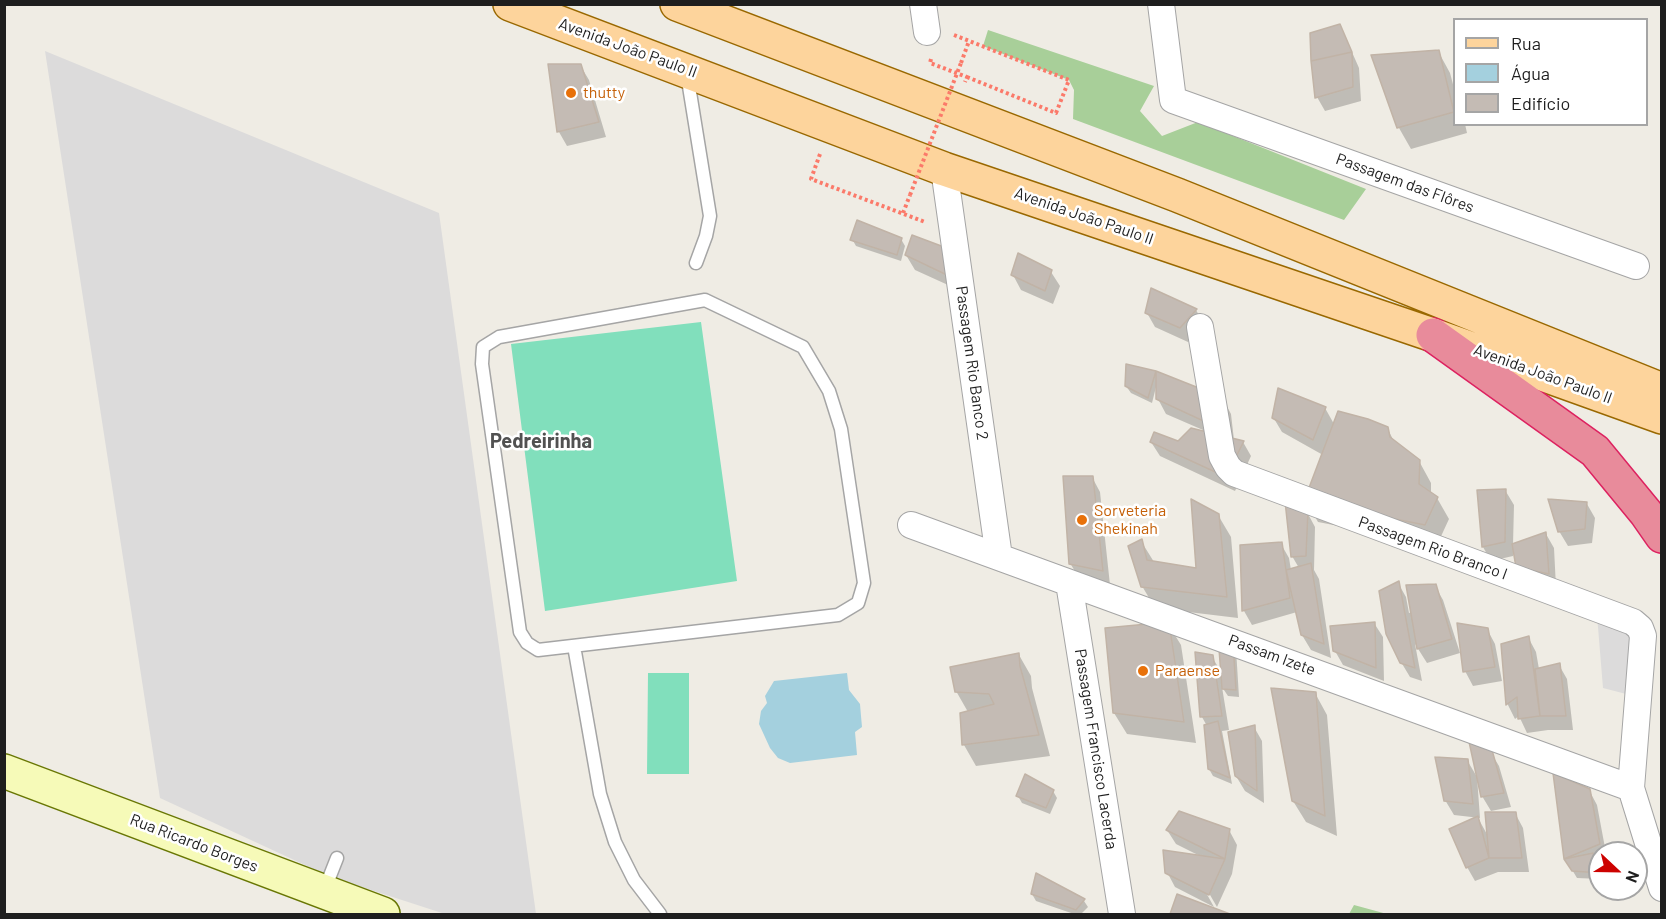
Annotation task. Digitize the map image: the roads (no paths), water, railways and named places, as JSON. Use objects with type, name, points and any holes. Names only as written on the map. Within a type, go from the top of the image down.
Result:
[{"type":"highway","points":[[1434,335],[1594,452],[1646,513],[1662,536]]},
{"type":"main road","name":"Avenida João Paulo II","points":[[510,4],[944,169],[1434,335],[1662,417]]},
{"type":"main road","name":"Avenida João Paulo II","points":[[677,4],[1177,195],[1662,390]]},
{"type":"street","points":[[923,4],[927,32]]},
{"type":"street","name":"Passagem das Flôres","points":[[1161,4],[1173,100],[1636,266]]},
{"type":"street","name":"Passagem Rio Banco 2","points":[[944,169],[999,557]]},
{"type":"street","name":"Passagem Rio Branco I","points":[[1200,327],[1222,456],[1234,473],[1633,622],[1640,628],[1643,636],[1631,788]]},
{"type":"street","name":"Passam Izete","points":[[911,525],[1218,635],[1631,788]]},
{"type":"street","name":"Passagem Francisco Lacerda","points":[[1070,583],[1122,915]]},
{"type":"street","name":"Rua Ricardo Borges","points":[[4,771],[383,915]]},
{"type":"street","points":[[1631,788],[1662,888]]},
{"type":"lane","points":[[686,70],[710,216],[706,236],[696,263]]},
{"type":"lane","points":[[705,300],[803,347],[829,391],[841,429],[864,583],[858,603],[838,615],[574,646],[538,650],[527,643],[520,632],[484,376],[483,347],[499,337],[705,300]]},
{"type":"lane","points":[[574,646],[600,794],[615,842],[634,880],[660,915]]},
{"type":"lane","points":[[323,892],[337,858]]},
{"type":"water","points":[[847,673],[849,690],[860,704],[862,727],[855,732],[857,755],[790,763],[778,758],[770,748],[759,724],[761,711],[767,703],[765,696],[774,681]]},
{"type":"place","name":"thutty","points":[[571,93]]},
{"type":"place","name":"Sorveteria Shekinah","points":[[1082,520]]},
{"type":"place","name":"Paraense","points":[[1143,671]]},
{"type":"district","name":"Pedreirinha","points":[[541,441]]}]
